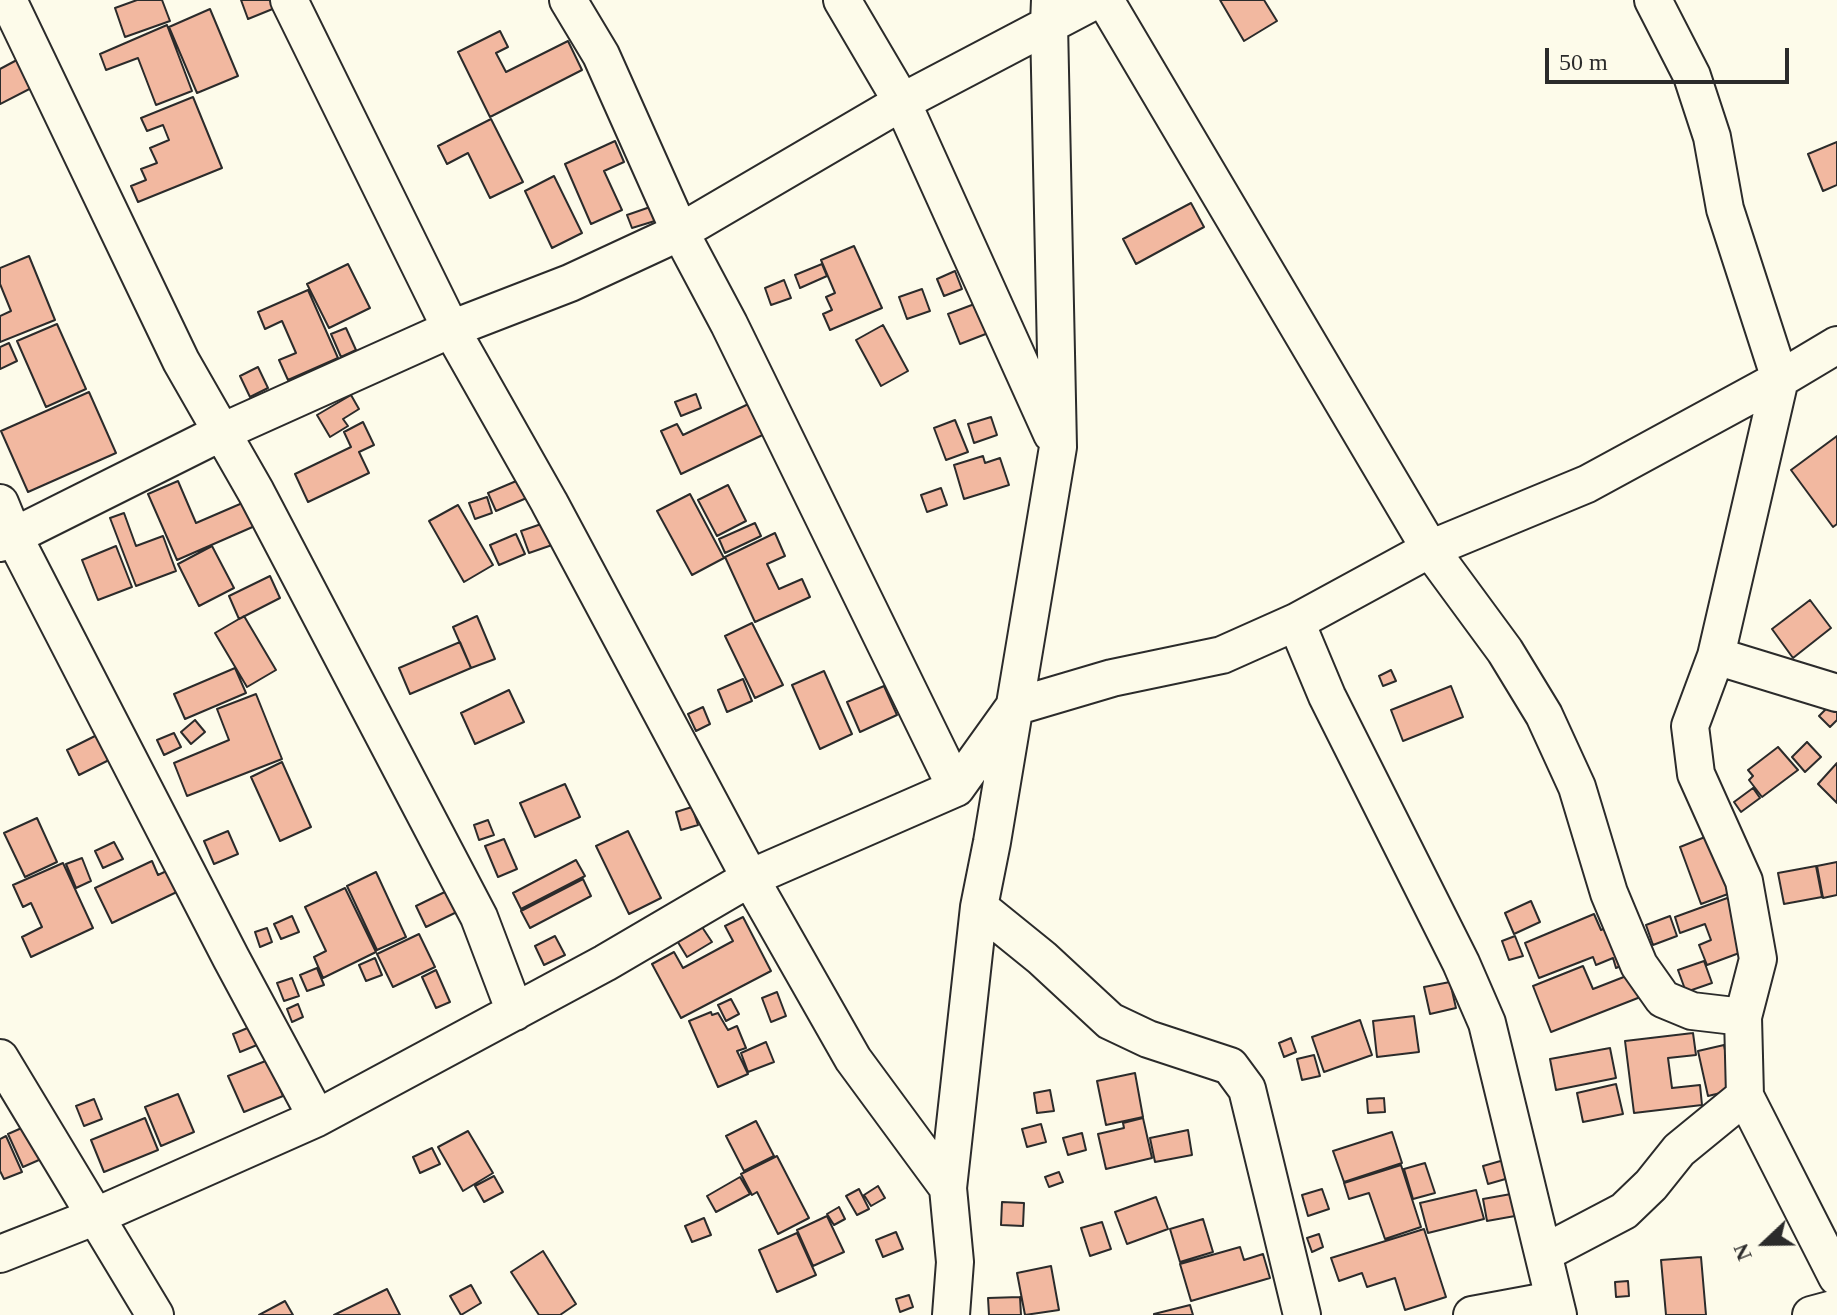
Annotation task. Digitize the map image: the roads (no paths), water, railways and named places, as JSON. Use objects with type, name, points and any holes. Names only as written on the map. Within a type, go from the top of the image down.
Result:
[{"type":"street","points":[[8,0],[181,361],[331,631],[479,917],[515,1012]]},
{"type":"street","points":[[289,0],[451,329],[549,502],[750,878],[853,1059],[948,1188]]},
{"type":"street","points":[[568,0],[601,55],[680,232],[729,324],[956,788]]},
{"type":"street","points":[[842,0],[902,102],[1058,447]]},
{"type":"street","points":[[7,540],[222,432],[451,329],[570,283],[680,232],[1049,12],[1096,0]]},
{"type":"street","points":[[1105,0],[1430,549],[1505,651],[1544,715],[1577,787],[1609,893],[1639,965],[1663,999],[1692,1011],[1743,1017]]},
{"type":"street","points":[[1653,0],[1692,76],[1712,137],[1725,209],[1780,379],[1716,656],[1690,726],[1696,774],[1744,881],[1758,959],[1743,1017],[1745,1096],[1837,1277]]},
{"type":"street","points":[[951,1315],[955,1262],[948,1188],[979,907],[1058,447],[1049,12]]},
{"type":"street","points":[[0,1254],[94,1217],[317,1118],[515,1012],[750,878],[956,788],[1014,707],[1112,678],[1222,655],[1296,622],[1430,549],[1587,484],[1837,345]]},
{"type":"street","points":[[0,503],[7,540],[317,1118]]},
{"type":"street","points":[[1296,622],[1327,696],[1461,963],[1487,1023],[1556,1307],[1472,1315]]},
{"type":"street","points":[[1716,656],[1837,693]]},
{"type":"street","points":[[979,907],[1042,958],[1110,1021],[1148,1039],[1230,1066],[1247,1089],[1302,1315]]},
{"type":"street","points":[[0,1058],[155,1315]]},
{"type":"street","points":[[1544,1253],[1624,1211],[1651,1185],[1679,1150],[1745,1096]]},
{"type":"street","points":[[1811,1315],[1837,1308]]}]
